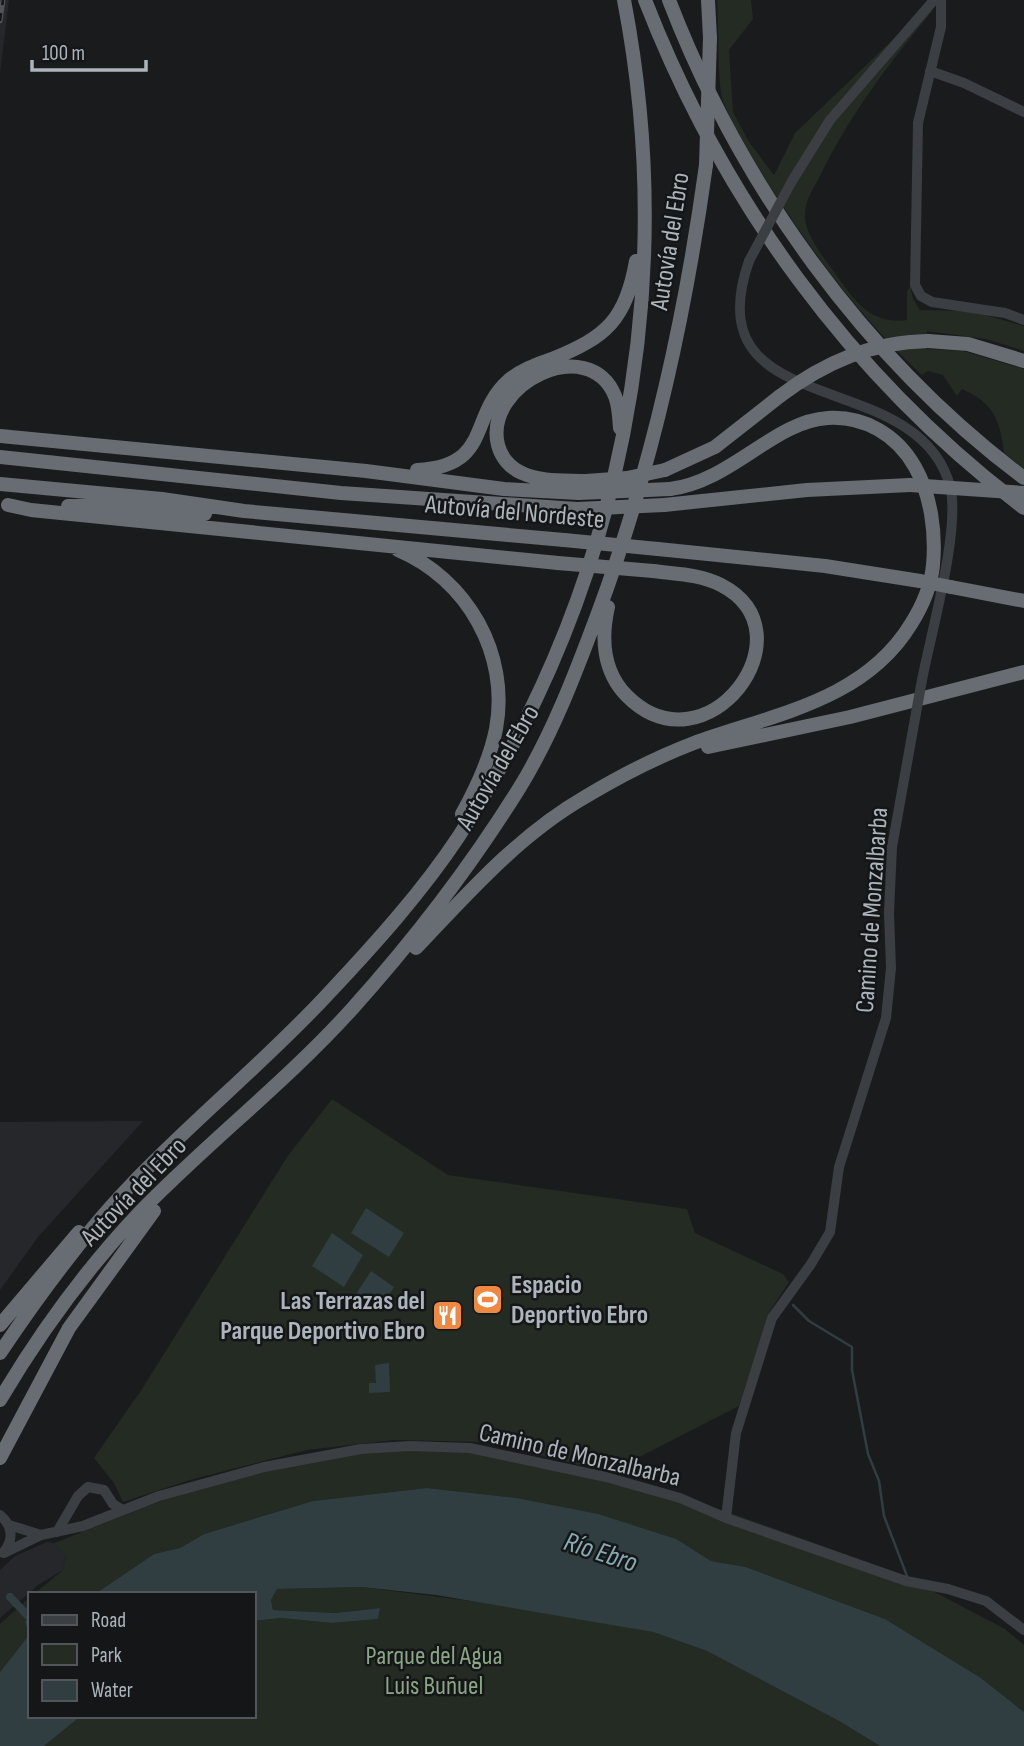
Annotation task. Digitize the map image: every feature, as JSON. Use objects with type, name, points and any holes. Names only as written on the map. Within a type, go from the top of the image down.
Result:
[{"type":"highway","name":"Autovía del Ebro","points":[[0,1353],[31,1307],[130,1186],[326,997],[408,902],[459,836],[500,769],[552,669],[594,545],[622,440],[637,351],[645,237],[639,99],[624,0]]},
{"type":"highway","points":[[645,0],[681,86],[715,153],[750,212],[791,270],[846,341],[892,391],[956,452],[1024,509]]},
{"type":"highway","points":[[669,0],[746,158],[809,256],[837,294],[930,397],[1024,478]]},
{"type":"highway","name":"Autovía del Ebro","points":[[0,1400],[50,1323],[112,1244],[184,1170],[291,1072],[409,944],[456,881],[521,785],[578,669],[621,553],[675,355],[706,165],[710,38],[708,0]]},
{"type":"highway","points":[[366,471],[433,470],[458,460],[475,441],[491,405],[508,381],[597,338],[615,320],[630,293],[639,245],[645,237]]},
{"type":"highway","points":[[622,440],[616,397],[609,385],[594,372],[580,367],[558,368],[528,380],[512,392],[502,408],[497,426],[498,443],[508,463],[519,472],[582,487],[665,470],[715,447],[815,372],[853,354],[890,344],[928,341],[968,344],[1024,361]]},
{"type":"highway","points":[[0,436],[366,471],[504,489],[670,489],[720,473],[780,435],[813,420],[842,418],[859,422],[896,441],[919,475],[931,516],[933,564],[926,597],[892,651],[863,677],[810,705],[694,743],[639,768],[582,799],[519,844],[471,890],[353,1014],[291,1072]]},
{"type":"highway","points":[[4,505],[31,510],[558,563],[653,571],[701,578],[719,584],[734,594],[750,615],[756,643],[751,671],[735,696],[710,713],[678,718],[647,711],[619,688],[606,657],[607,611],[652,440]]},
{"type":"highway","points":[[132,450],[187,460],[259,483]]},
{"type":"highway","name":"Autovía del Nordeste","points":[[0,457],[341,493],[577,509],[664,506],[807,490],[910,485],[1024,493]]},
{"type":"highway","name":"Autovía del Nordeste","points":[[0,484],[162,499],[244,511],[825,566],[1024,601]]},
{"type":"highway","points":[[4,505],[103,505],[223,516],[244,511]]},
{"type":"highway","points":[[384,545],[416,558],[435,570],[467,602],[488,643],[497,693],[496,726],[476,786],[456,827],[408,902]]},
{"type":"highway","points":[[639,768],[704,748],[849,717],[1024,672]]},
{"type":"highway","points":[[0,1458],[69,1328],[130,1241],[146,1220],[249,1110]]},
{"type":"highway","points":[[0,1325],[86,1224],[130,1186]]},
{"type":"street","name":"Camino de Monzalbarba","points":[[41,1535],[102,1519],[197,1485],[278,1464],[360,1450],[410,1446],[470,1448],[606,1477],[680,1498],[726,1518],[736,1433],[772,1318],[811,1264],[830,1232],[839,1167],[886,1018],[891,968],[889,913],[892,847],[951,528],[949,484],[936,459],[902,425],[864,404],[787,379],[760,360],[747,342],[741,311],[749,261],[792,181],[830,120],[933,0]]},
{"type":"street","points":[[941,0],[941,27],[918,122],[915,285],[921,296],[932,302],[1005,313],[1024,320]]},
{"type":"street","points":[[930,71],[964,83],[1024,112]]},
{"type":"street","points":[[57,1532],[84,1489],[101,1488],[123,1510]]},
{"type":"street","points":[[102,1519],[110,1499]]},
{"type":"street","points":[[0,1515],[9,1525],[41,1535]]},
{"type":"street","points":[[726,1518],[906,1581],[948,1589],[986,1601],[1024,1630]]},
{"type":"street","points":[[2,1554],[11,1540],[9,1525]]},
{"type":"street","points":[[2,1554],[41,1535]]},
{"type":"shaded area","points":[[0,0],[9,0],[0,73]]},
{"type":"shaded area","points":[[143,1121],[38,1237],[0,1290],[0,1122]]},
{"type":"shaded area","points":[[47,1542],[54,1543],[66,1557],[63,1570],[28,1592],[0,1618],[0,1570],[15,1556]]},
{"type":"green space","points":[[717,0],[751,0],[753,19],[729,50],[733,112],[749,142],[774,175],[795,133],[906,27],[825,120],[789,179],[844,109],[929,11],[933,10],[887,69],[845,130],[810,195],[805,218],[814,243],[842,283],[862,306],[877,316],[896,321],[907,320],[907,292],[910,286],[913,299],[920,310],[971,311],[1024,326],[1024,351],[986,339],[927,331],[926,349],[963,351],[1024,369],[1024,469],[1004,453],[997,422],[982,400],[962,389],[957,396],[943,375],[928,371],[922,375],[879,332],[803,236],[769,185],[738,133],[723,101]]},
{"type":"green space","name":"Espacio Deportivo Ebro","points":[[332,1099],[448,1175],[687,1209],[695,1233],[783,1274],[789,1282],[770,1311],[739,1406],[610,1472],[482,1442],[394,1440],[307,1450],[190,1480],[123,1502],[114,1483],[94,1458],[142,1389],[287,1157]]},
{"type":"green space","points":[[470,1448],[660,1488],[906,1577],[1005,1629],[1024,1645],[1024,1712],[981,1678],[885,1619],[746,1567],[711,1561],[675,1539],[596,1514],[517,1498],[427,1488],[313,1501],[204,1534],[180,1548],[154,1554],[98,1592],[36,1592],[63,1570],[66,1557],[54,1543],[209,1482],[361,1449]]},
{"type":"green space","name":"Parque del Agua Luis Buñuel","points":[[362,1587],[534,1609],[653,1632],[707,1651],[839,1721],[880,1746],[44,1746],[79,1718],[256,1718],[256,1621],[281,1618],[332,1623],[378,1619],[380,1608],[336,1613],[273,1610],[271,1600],[277,1589]]},
{"type":"green space","points":[[28,1599],[28,1619],[25,1621],[28,1636],[0,1672],[0,1624]]},
{"type":"water","points":[[366,1208],[404,1233],[389,1257],[351,1233]]},
{"type":"water","points":[[332,1233],[363,1255],[344,1287],[312,1266]]},
{"type":"water","points":[[371,1271],[394,1287],[380,1310],[356,1294]]},
{"type":"water","points":[[389,1363],[390,1392],[369,1393],[369,1383],[376,1383],[375,1365]]},
{"type":"water","name":"Río Ebro","points":[[427,1488],[517,1498],[598,1514],[676,1539],[711,1561],[746,1567],[885,1619],[981,1678],[1024,1712],[1024,1746],[880,1746],[839,1721],[707,1651],[653,1632],[436,1595],[362,1587],[277,1589],[271,1600],[273,1610],[336,1613],[380,1608],[378,1619],[332,1623],[281,1618],[256,1621],[256,1592],[98,1592],[154,1554],[180,1548],[204,1534],[313,1501]]},
{"type":"water","points":[[28,1636],[28,1718],[79,1718],[44,1746],[0,1746],[0,1672]]},
{"type":"waterway","points":[[793,1305],[809,1321],[852,1347],[852,1370],[868,1454],[879,1481],[884,1516],[907,1576]]},
{"type":"waterway","points":[[10,1597],[28,1616]]},
{"type":"railway","points":[[0,21],[3,0]]},
{"type":"place","name":"Espacio Deportivo Ebro","points":[[488,1299]]},
{"type":"place","name":"Las Terrazas del Parque Deportivo Ebro","points":[[448,1315]]}]
